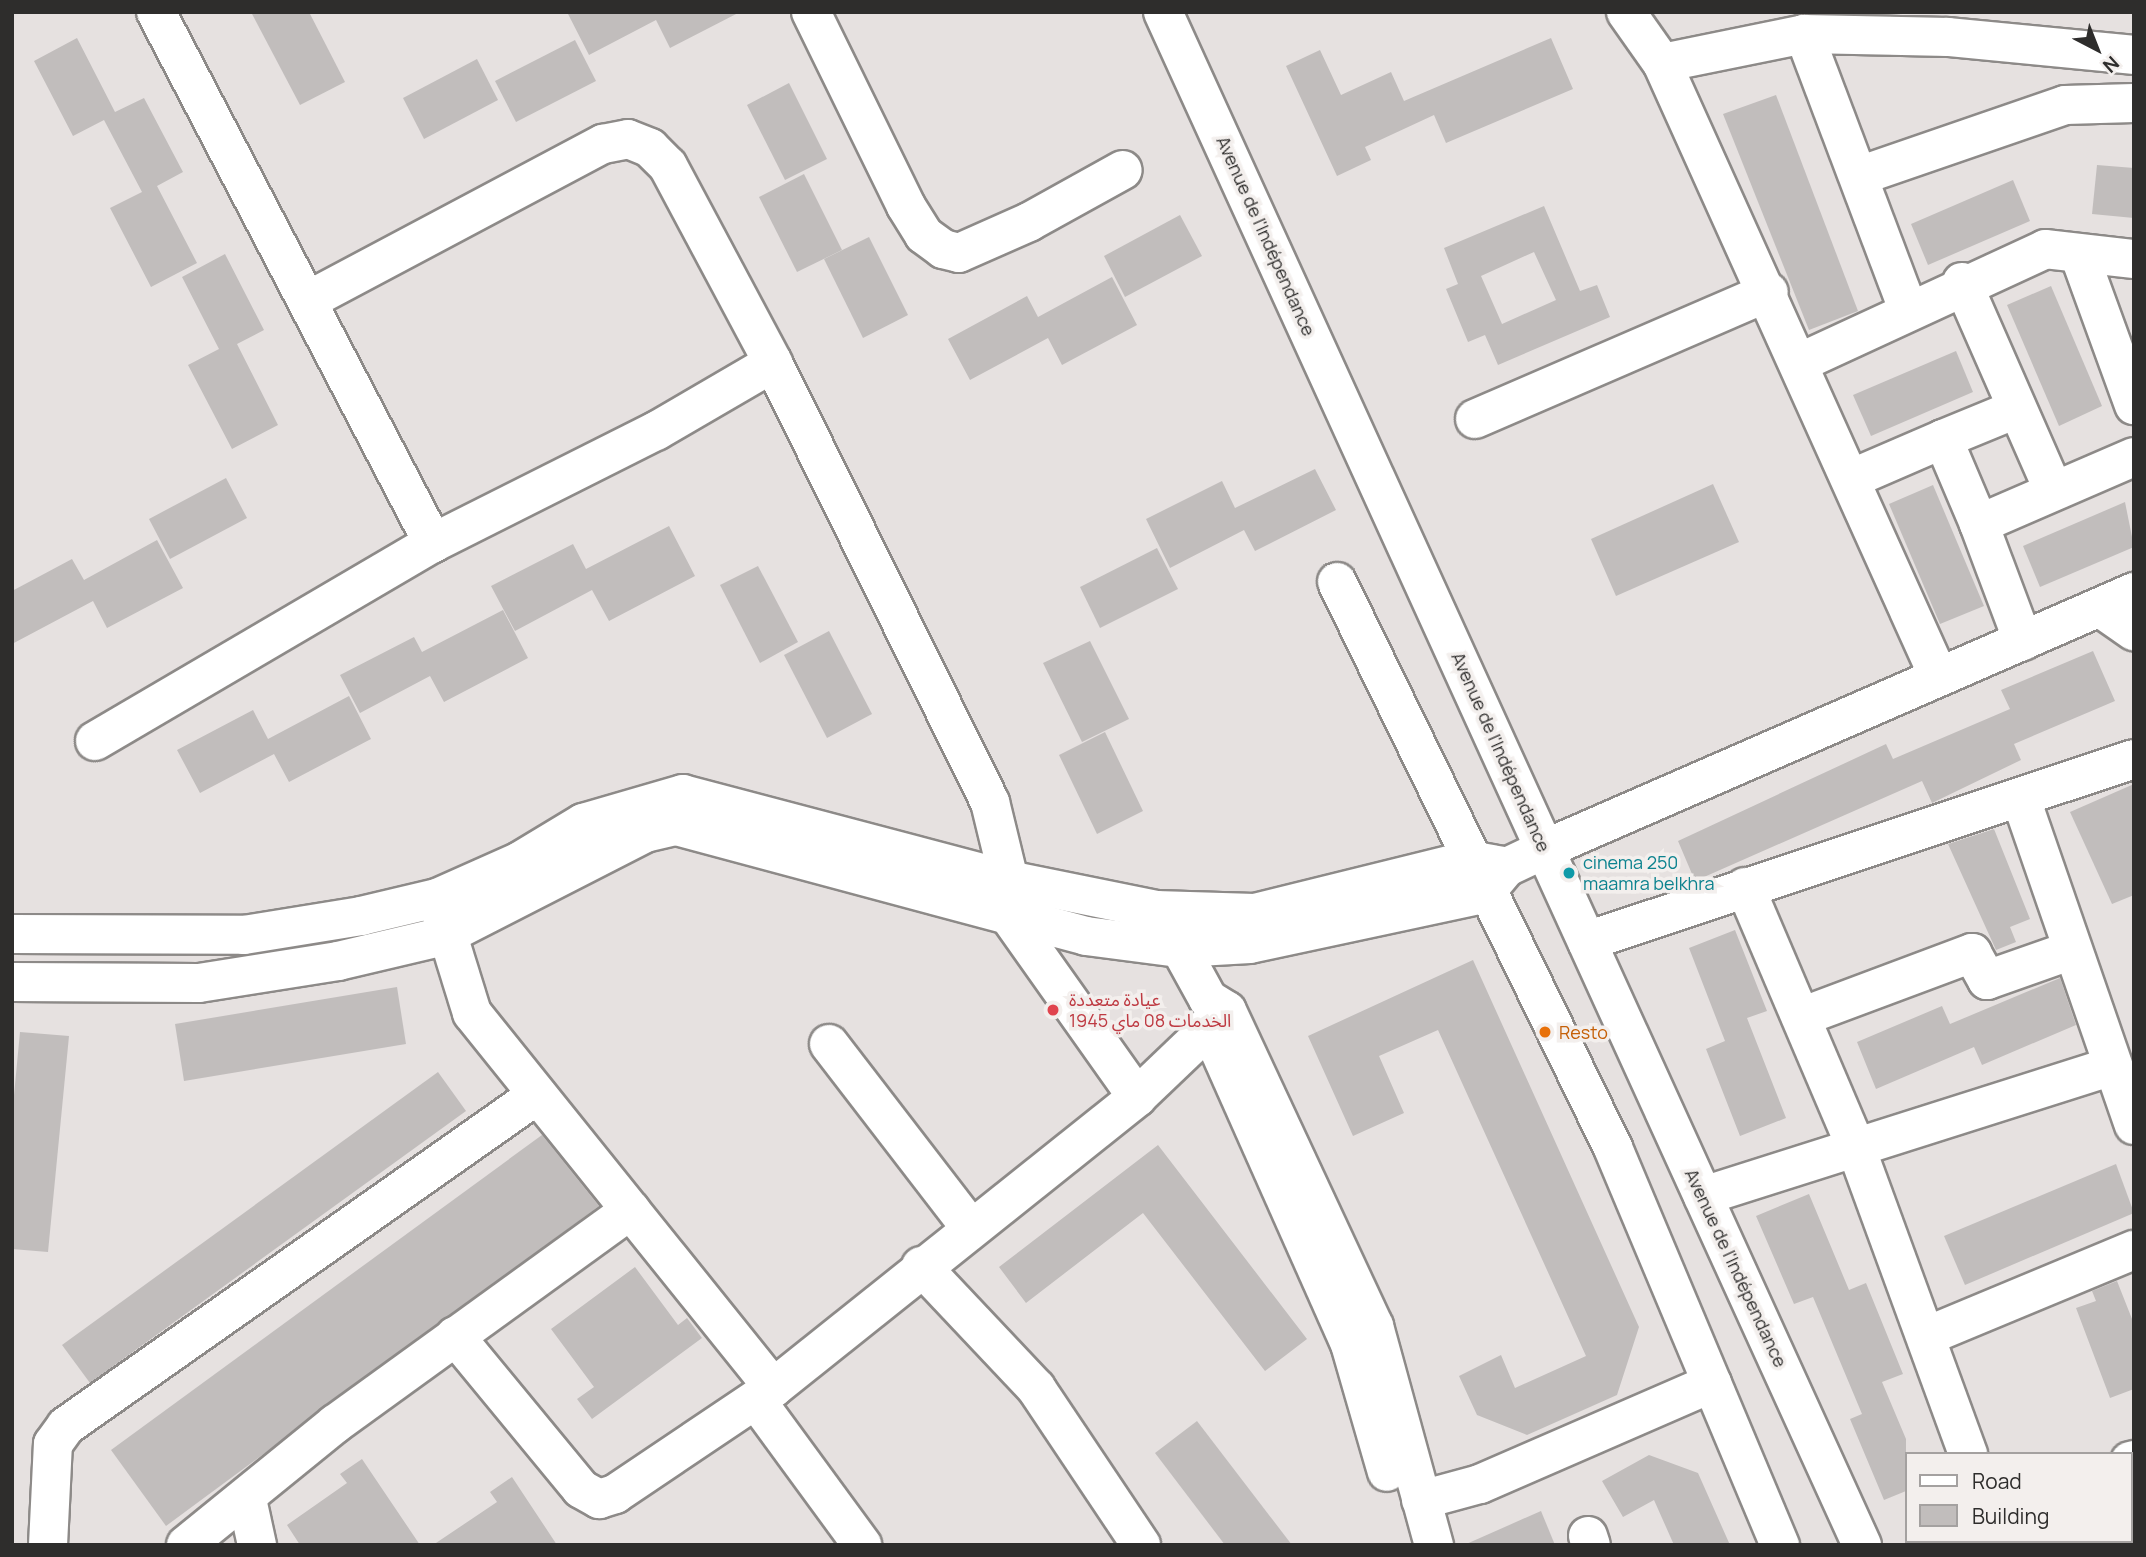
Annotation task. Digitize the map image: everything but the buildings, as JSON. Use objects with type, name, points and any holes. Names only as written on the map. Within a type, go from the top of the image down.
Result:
[{"type":"street","points":[[156,12],[309,300],[433,543]]},
{"type":"street","points":[[811,12],[906,206],[923,235],[943,249],[959,253],[1017,228],[1123,170]]},
{"type":"street","points":[[1626,12],[1662,63],[1801,362],[1938,676]]},
{"type":"street","name":"Avenue de l'Indépendance","points":[[1171,20],[1862,1545]]},
{"type":"street","points":[[1662,63],[1804,34],[1948,37],[2134,55]]},
{"type":"street","points":[[1804,34],[1908,309]]},
{"type":"street","points":[[1859,176],[2065,105],[2134,103]]},
{"type":"street","points":[[309,300],[603,145],[628,139],[650,148],[668,166],[773,363],[990,802],[1009,898],[1137,1097]]},
{"type":"street","points":[[1801,362],[1962,282],[2045,249],[2134,259]]},
{"type":"street","points":[[2079,254],[2134,405]]},
{"type":"street","points":[[1962,282],[2053,489]]},
{"type":"street","points":[[1475,419],[1769,292]]},
{"type":"street","points":[[94,741],[433,543],[656,430],[773,363]]},
{"type":"street","points":[[1853,478],[2016,409]]},
{"type":"street","points":[[1944,439],[2023,641]]},
{"type":"street","points":[[1979,524],[2053,489],[2134,457]]},
{"type":"street","points":[[1337,582],[1469,860],[1496,881],[1613,1148],[1780,1545]]},
{"type":"street","points":[[12,982],[83,986],[199,983],[338,961],[444,936],[645,833],[676,826],[1009,898],[1156,909],[1255,928],[1496,881],[1545,849],[1938,676],[2118,601],[2134,631]]},
{"type":"street","points":[[1587,941],[1960,812],[2021,799],[2134,759]]},
{"type":"street","points":[[12,934],[244,935],[437,898],[520,861],[583,823],[683,794],[1009,898],[1086,936],[1180,948],[1255,928],[1469,860]]},
{"type":"street","points":[[2021,799],[2133,1121]]},
{"type":"street","points":[[1745,887],[1855,1145],[1967,1452]]},
{"type":"street","points":[[437,898],[444,936],[472,1013],[631,1210],[764,1394],[862,1545]]},
{"type":"street","points":[[83,986],[96,936]]},
{"type":"street","points":[[1180,948],[1374,1326],[1434,1545]]},
{"type":"street","points":[[1801,1017],[1972,953],[1987,980],[2073,950]]},
{"type":"street","points":[[455,1336],[582,1489],[599,1499],[764,1394],[921,1266],[1137,1097],[1214,1013]]},
{"type":"street","points":[[1214,1013],[1350,1344],[1407,1545]]},
{"type":"street","points":[[829,1044],[970,1227]]},
{"type":"street","points":[[1703,1196],[1855,1145],[2113,1066]]},
{"type":"street","points":[[48,1545],[53,1444],[66,1426],[537,1095]]},
{"type":"street","points":[[186,1545],[247,1499],[335,1424],[631,1210]]},
{"type":"street","points":[[1927,1336],[2134,1250]]},
{"type":"street","points":[[921,1266],[1036,1388],[1141,1545]]},
{"type":"street","points":[[1421,1500],[1480,1484],[1712,1383]]},
{"type":"street","points":[[247,1499],[257,1545]]},
{"type":"place","name":"cinema 250 maamra belkhra","points":[[1569,873]]},
{"type":"place","name":"عيادة متعددة الخدمات 08 ماي 1945","points":[[1053,1010]]},
{"type":"place","name":"Resto","points":[[1545,1032]]}]
